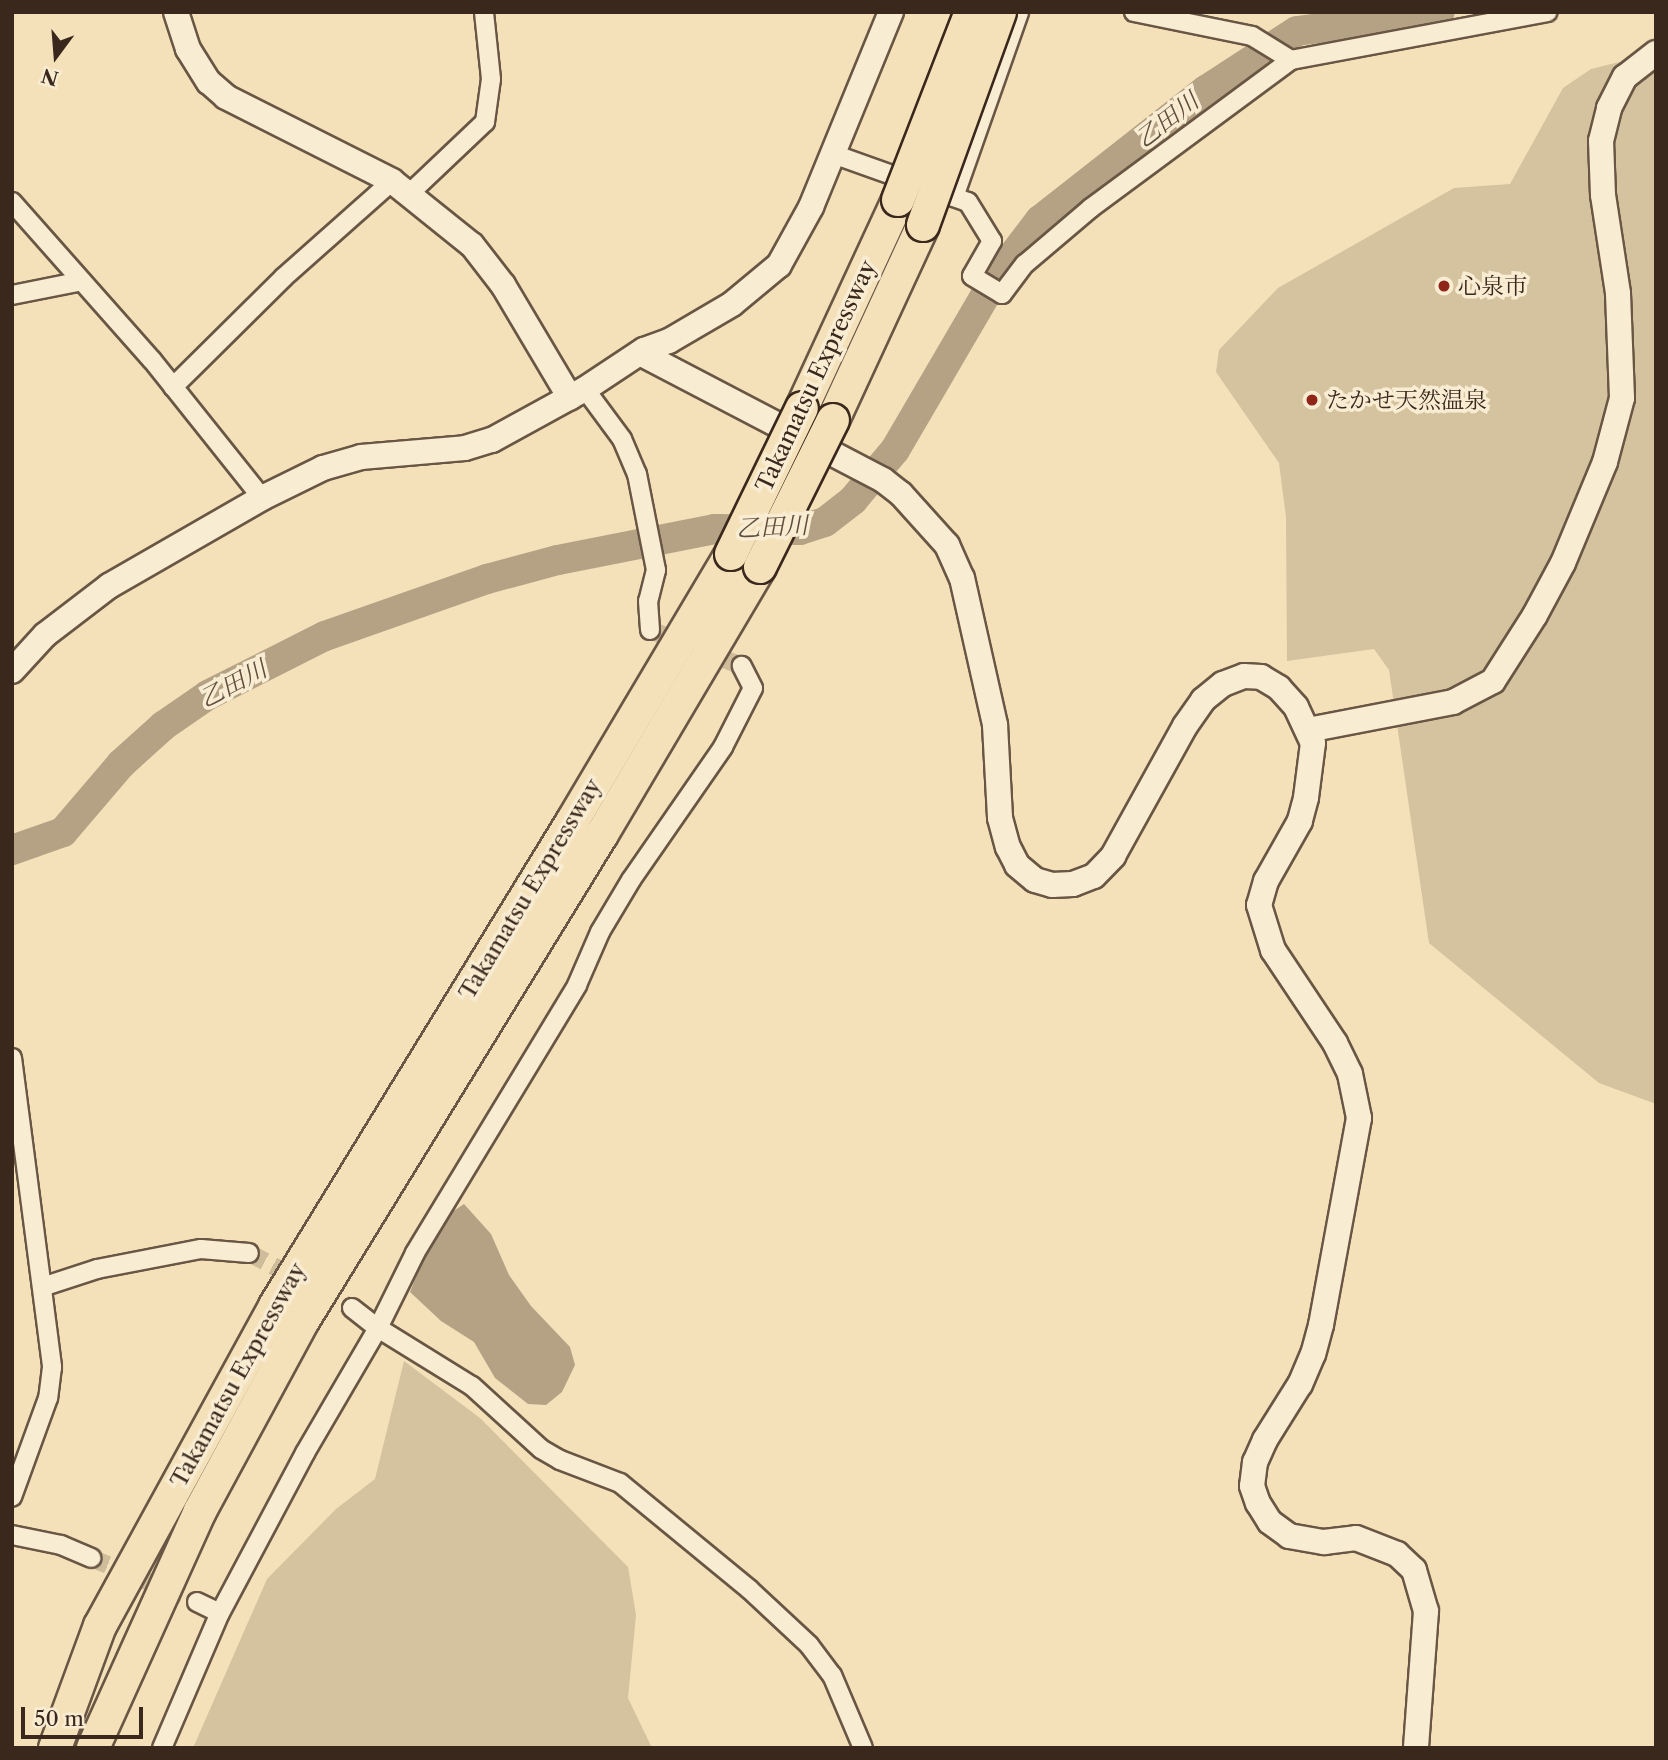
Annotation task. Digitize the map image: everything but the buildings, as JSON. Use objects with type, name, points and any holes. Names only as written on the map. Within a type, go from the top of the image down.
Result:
[{"type":"highway","name":"Takamatsu Expressway","points":[[55,1748],[100,1626],[275,1306],[572,822],[731,554],[898,200],[971,12]]},
{"type":"highway","name":"Takamatsu Expressway","points":[[93,1748],[200,1511],[304,1319],[602,834],[760,567],[833,420],[923,225],[1000,12]]},
{"type":"street","points":[[176,12],[188,49],[209,82],[226,97],[400,188],[472,245],[503,285],[577,393],[622,439],[637,474],[656,570],[648,601],[650,629]]},
{"type":"street","points":[[173,387],[284,277],[485,122],[491,79],[484,12]]},
{"type":"street","points":[[12,671],[45,635],[109,586],[262,498],[323,468],[361,457],[465,448],[492,440],[577,393],[640,353],[669,341],[722,310],[779,265],[811,207],[891,12]]},
{"type":"street","points":[[954,197],[1020,12]]},
{"type":"street","points":[[1134,12],[1252,36],[1291,60]]},
{"type":"street","points":[[833,154],[968,202],[992,241],[972,276],[1002,294],[1025,264],[1091,208],[1291,60],[1548,12]]},
{"type":"street","points":[[1308,730],[1453,702],[1493,681],[1535,615],[1563,563],[1605,462],[1622,398],[1618,293],[1604,195],[1601,141],[1609,108],[1625,77],[1656,53]]},
{"type":"street","points":[[12,202],[173,387],[262,498]]},
{"type":"street","points":[[12,295],[82,281]]},
{"type":"street","points":[[640,353],[884,480],[909,502],[947,545],[962,578],[995,725],[1000,818],[1007,847],[1017,865],[1035,880],[1052,885],[1073,884],[1094,876],[1113,856],[1185,726],[1203,701],[1223,684],[1244,676],[1261,677],[1279,688],[1296,707],[1313,743],[1306,798],[1300,821],[1266,881],[1259,905],[1271,946],[1335,1043],[1350,1074],[1359,1118],[1321,1325],[1313,1354],[1300,1384],[1265,1440],[1255,1462],[1252,1486],[1258,1503],[1270,1522],[1289,1536],[1302,1541],[1324,1542],[1356,1538],[1397,1554],[1414,1570],[1426,1611],[1416,1748]]},
{"type":"street","points":[[162,1748],[220,1613],[305,1453],[378,1328],[415,1253],[577,985],[600,932],[631,880],[723,747],[753,688],[742,666]]},
{"type":"street","points":[[12,1058],[52,1367],[48,1398],[12,1497]]},
{"type":"street","points":[[42,1287],[97,1269],[201,1249],[249,1254]]},
{"type":"street","points":[[352,1308],[378,1328],[472,1386],[541,1449],[560,1460],[620,1483],[749,1589],[809,1645],[832,1675],[863,1748]]},
{"type":"street","points":[[12,1535],[61,1545],[91,1558]]},
{"type":"street","points":[[197,1602],[220,1613]]},
{"type":"shaded area","points":[[1656,53],[1656,1104],[1599,1083],[1429,943],[1389,670],[1374,649],[1287,661],[1286,517],[1279,463],[1216,372],[1219,350],[1278,288],[1454,188],[1510,184],[1563,88],[1591,69]]},
{"type":"shaded area","points":[[464,1204],[491,1234],[509,1275],[531,1306],[570,1347],[575,1365],[562,1392],[546,1405],[528,1404],[495,1378],[474,1342],[441,1321],[410,1292],[428,1246],[452,1212]]},
{"type":"shaded area","points":[[404,1361],[480,1418],[628,1567],[636,1615],[628,1698],[652,1748],[193,1748],[267,1579],[336,1509],[375,1479]]},
{"type":"waterway","name":"乙田川","points":[[12,850],[63,832],[121,764],[163,726],[208,695],[325,636],[487,579],[558,560],[715,529],[800,530],[825,522],[853,500],[895,450],[995,279],[1040,220],[1206,90],[1297,31],[1440,12]]},
{"type":"tunnel","points":[[650,630],[742,666]]},
{"type":"tunnel","points":[[249,1253],[352,1308]]},
{"type":"tunnel","points":[[91,1558],[197,1602]]},
{"type":"place","name":"心泉市","points":[[1444,286]]},
{"type":"place","name":"たかせ天然温泉","points":[[1312,400]]}]
